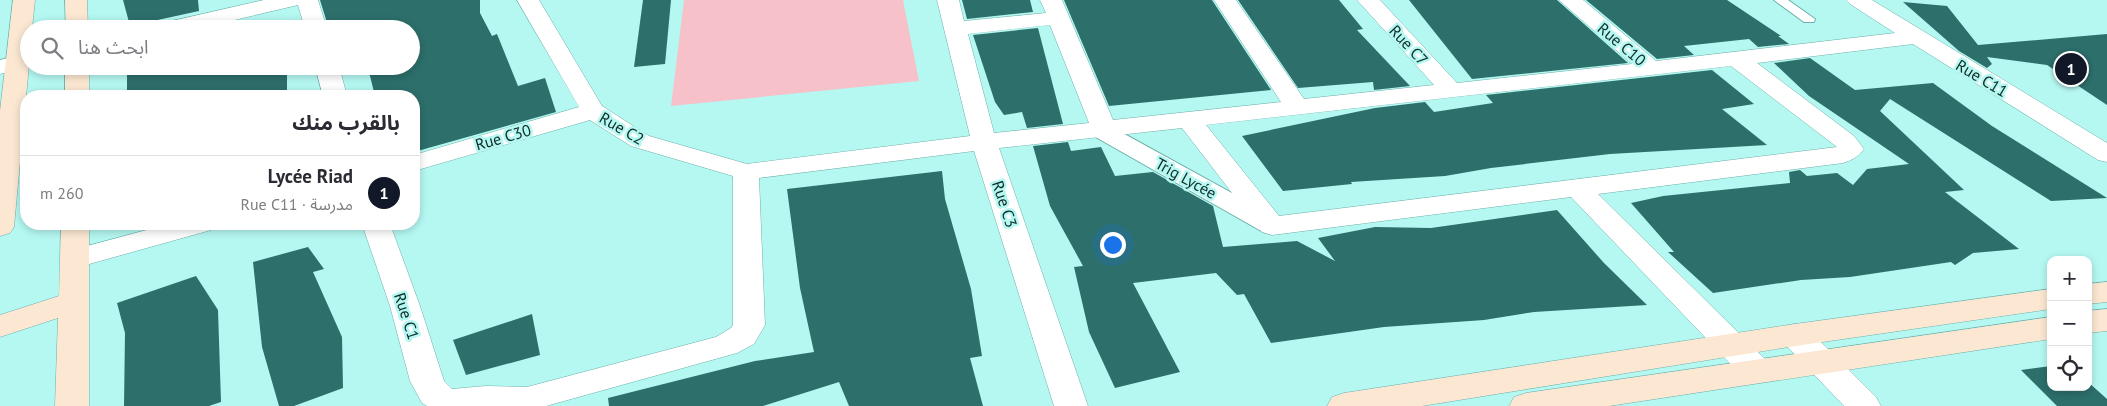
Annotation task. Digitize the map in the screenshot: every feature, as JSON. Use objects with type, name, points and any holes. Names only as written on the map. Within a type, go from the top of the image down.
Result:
[{"type":"main road","points":[[21,20],[24,0]]},
{"type":"main road","points":[[76,0],[77,20]]},
{"type":"main road","points":[[0,227],[20,28]]},
{"type":"main road","points":[[77,75],[77,90]]},
{"type":"main road","points":[[72,406],[75,230]]},
{"type":"main road","points":[[2092,294],[2107,292]]},
{"type":"main road","points":[[1344,406],[1732,344],[2047,301]]},
{"type":"main road","points":[[0,326],[74,302]]},
{"type":"main road","points":[[2092,322],[2107,320]]},
{"type":"main road","points":[[1526,406],[1756,370],[2047,329]]},
{"type":"street","points":[[205,20],[291,0]]},
{"type":"street","points":[[307,0],[313,20]]},
{"type":"street","name":"Rue C2","points":[[528,0],[593,111],[640,141],[746,172]]},
{"type":"street","name":"Rue C3","points":[[948,0],[984,142],[1071,406]]},
{"type":"street","points":[[1225,0],[1298,109]]},
{"type":"street","name":"Rue C7","points":[[1368,0],[1451,90]]},
{"type":"street","name":"Rue C10","points":[[1570,0],[1651,68]]},
{"type":"street","name":"Rue C11","points":[[1857,0],[1914,37],[2107,154]]},
{"type":"street","points":[[956,29],[1055,9],[1102,129]]},
{"type":"street","points":[[528,402],[726,345],[743,336],[749,324],[746,172],[984,142],[1298,109],[1914,37]]},
{"type":"street","points":[[1189,120],[1272,226],[1843,155],[1851,149],[1845,141],[1736,59]]},
{"type":"street","points":[[329,75],[333,90]]},
{"type":"street","name":"Rue C30","points":[[420,161],[593,111]]},
{"type":"street","name":"Trig Lycée","points":[[1102,129],[1272,226]]},
{"type":"street","points":[[1578,188],[1756,370]]},
{"type":"street","points":[[75,259],[179,230]]},
{"type":"street","name":"Rue C1","points":[[378,230],[405,306],[427,381],[434,394],[447,402],[486,398],[528,402]]},
{"type":"street","points":[[1794,335],[1864,406]]},
{"type":"lane","points":[[1780,0],[1809,19]]},
{"type":"shaded area","points":[[684,0],[903,0],[919,81],[671,106]]},
{"type":"building","points":[[123,0],[198,0],[199,11],[158,20],[128,20]]},
{"type":"building","points":[[320,0],[480,0],[480,13],[492,36],[497,34],[518,86],[545,78],[556,112],[420,150],[420,90],[374,90],[370,75],[420,75],[420,20],[326,20]]},
{"type":"building","points":[[643,0],[671,0],[665,64],[634,67]]},
{"type":"building","points":[[962,0],[1030,0],[1033,12],[967,19]]},
{"type":"building","points":[[1064,0],[1212,0],[1271,90],[1109,106]]},
{"type":"building","points":[[1238,0],[1339,0],[1363,29],[1357,30],[1410,86],[1374,90],[1373,82],[1298,88]]},
{"type":"building","points":[[1409,0],[1557,0],[1628,63],[1472,79]]},
{"type":"building","points":[[1586,0],[1727,0],[1781,36],[1778,36],[1789,44],[1758,47],[1749,39],[1684,46],[1694,55],[1657,59]]},
{"type":"building","points":[[1903,2],[1947,6],[1978,45],[2107,34],[2107,105],[2047,65],[1987,57],[1992,64],[1987,68],[1959,51]]},
{"type":"building","points":[[1038,28],[1063,124],[1027,128],[1022,112],[1004,115],[995,102],[973,35]]},
{"type":"building","points":[[1810,58],[1855,90],[1933,83],[1992,126],[2107,198],[2051,201],[1890,99],[1880,111],[1964,190],[1945,192],[2019,249],[1973,253],[1955,265],[1951,262],[1850,277],[1801,280],[1713,293],[1668,252],[1674,252],[1631,203],[1663,196],[1790,183],[1789,172],[1800,170],[1807,176],[1837,173],[1853,185],[1867,169],[1909,164],[1809,96],[1774,63]]},
{"type":"building","points":[[1712,70],[1754,104],[1722,109],[1767,145],[1610,154],[1491,168],[1445,176],[1351,182],[1352,184],[1283,191],[1242,136],[1375,108],[1425,102],[1434,112],[1493,103],[1486,95]]},
{"type":"building","points":[[127,75],[287,75],[287,90],[127,90]]},
{"type":"building","points":[[1068,142],[1071,151],[1101,147],[1115,176],[1153,172],[1213,206],[1223,247],[1297,241],[1335,261],[1318,238],[1375,227],[1431,228],[1557,210],[1604,263],[1647,305],[1534,312],[1484,320],[1384,327],[1271,343],[1244,294],[1237,295],[1216,273],[1133,283],[1180,372],[1115,388],[1089,332],[1074,267],[1083,266],[1050,206],[1033,146]]},
{"type":"building","points":[[942,171],[945,199],[971,289],[982,356],[970,358],[983,406],[849,406],[839,382],[763,406],[609,406],[608,398],[755,361],[814,352],[800,288],[787,189]]},
{"type":"building","points":[[308,247],[324,269],[313,272],[342,337],[343,388],[294,406],[279,406],[262,347],[253,262]]},
{"type":"building","points":[[196,276],[218,310],[221,402],[209,406],[124,406],[125,333],[117,303]]},
{"type":"building","points":[[532,314],[540,355],[466,375],[453,340]]},
{"type":"building","points":[[2047,367],[2047,391],[2092,391],[2092,386],[2107,399],[2107,406],[2057,406],[2021,370]]},
{"type":"place","name":"Lycée Riad","points":[[2071,69]]}]
